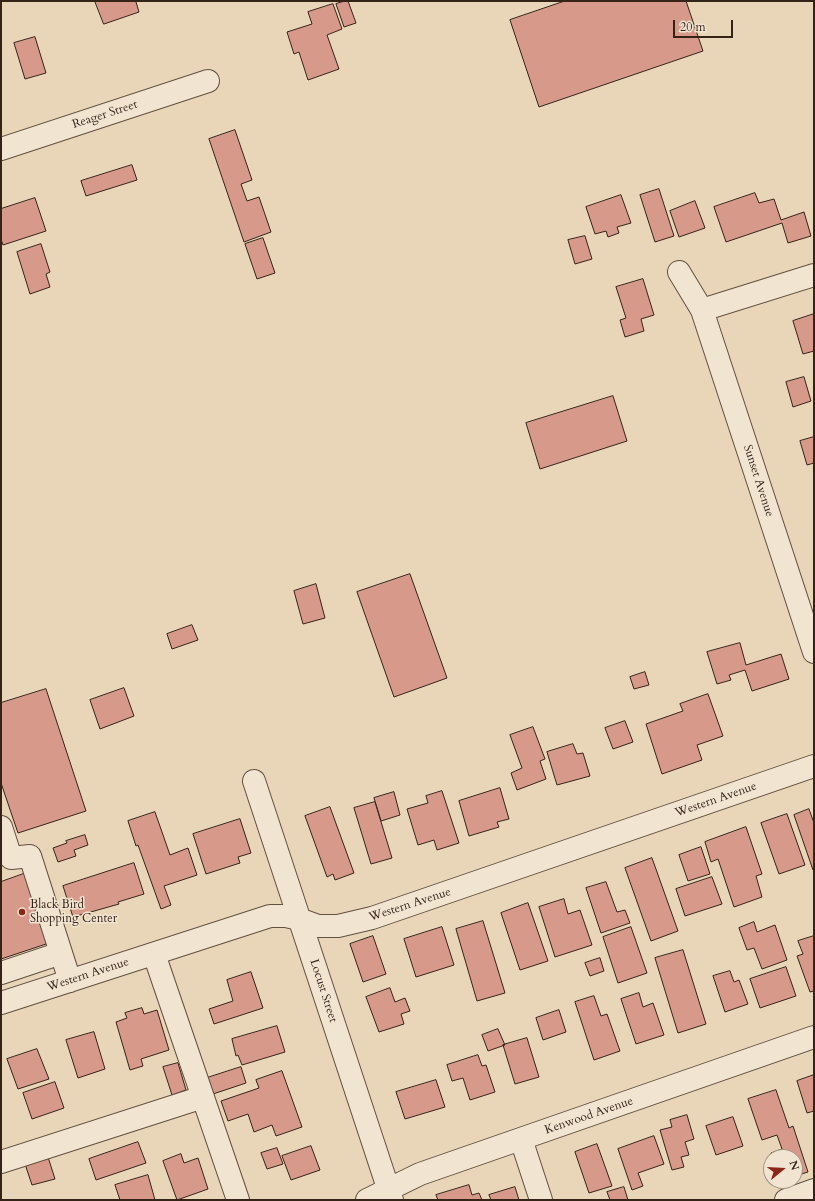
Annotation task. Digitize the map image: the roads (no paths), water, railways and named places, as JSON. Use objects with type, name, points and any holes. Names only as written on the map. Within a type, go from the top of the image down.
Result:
[{"type":"street","name":"Reager Street","points":[[1,149],[208,81]]},
{"type":"street","name":"Sunset Avenue","points":[[679,272],[702,310],[814,652]]},
{"type":"street","points":[[702,310],[814,275]]},
{"type":"street","name":"Western Avenue","points":[[1,1003],[270,916],[299,918],[318,926],[338,926],[372,918],[814,766]]},
{"type":"street","name":"Locust Street","points":[[254,781],[390,1195]]},
{"type":"street","points":[[1,827],[11,858],[30,856],[51,956],[60,984]]},
{"type":"street","points":[[154,954],[238,1200]]},
{"type":"street","points":[[22,996],[7,972],[51,956]]},
{"type":"street","name":"Kenwood Avenue","points":[[367,1200],[390,1195],[400,1183],[420,1174],[814,1037]]},
{"type":"street","points":[[1,1162],[203,1097]]},
{"type":"street","points":[[521,1139],[541,1200]]},
{"type":"street","points":[[786,1200],[814,1190]]},
{"type":"place","name":"Black Bird Shopping Center","points":[[22,912]]}]
